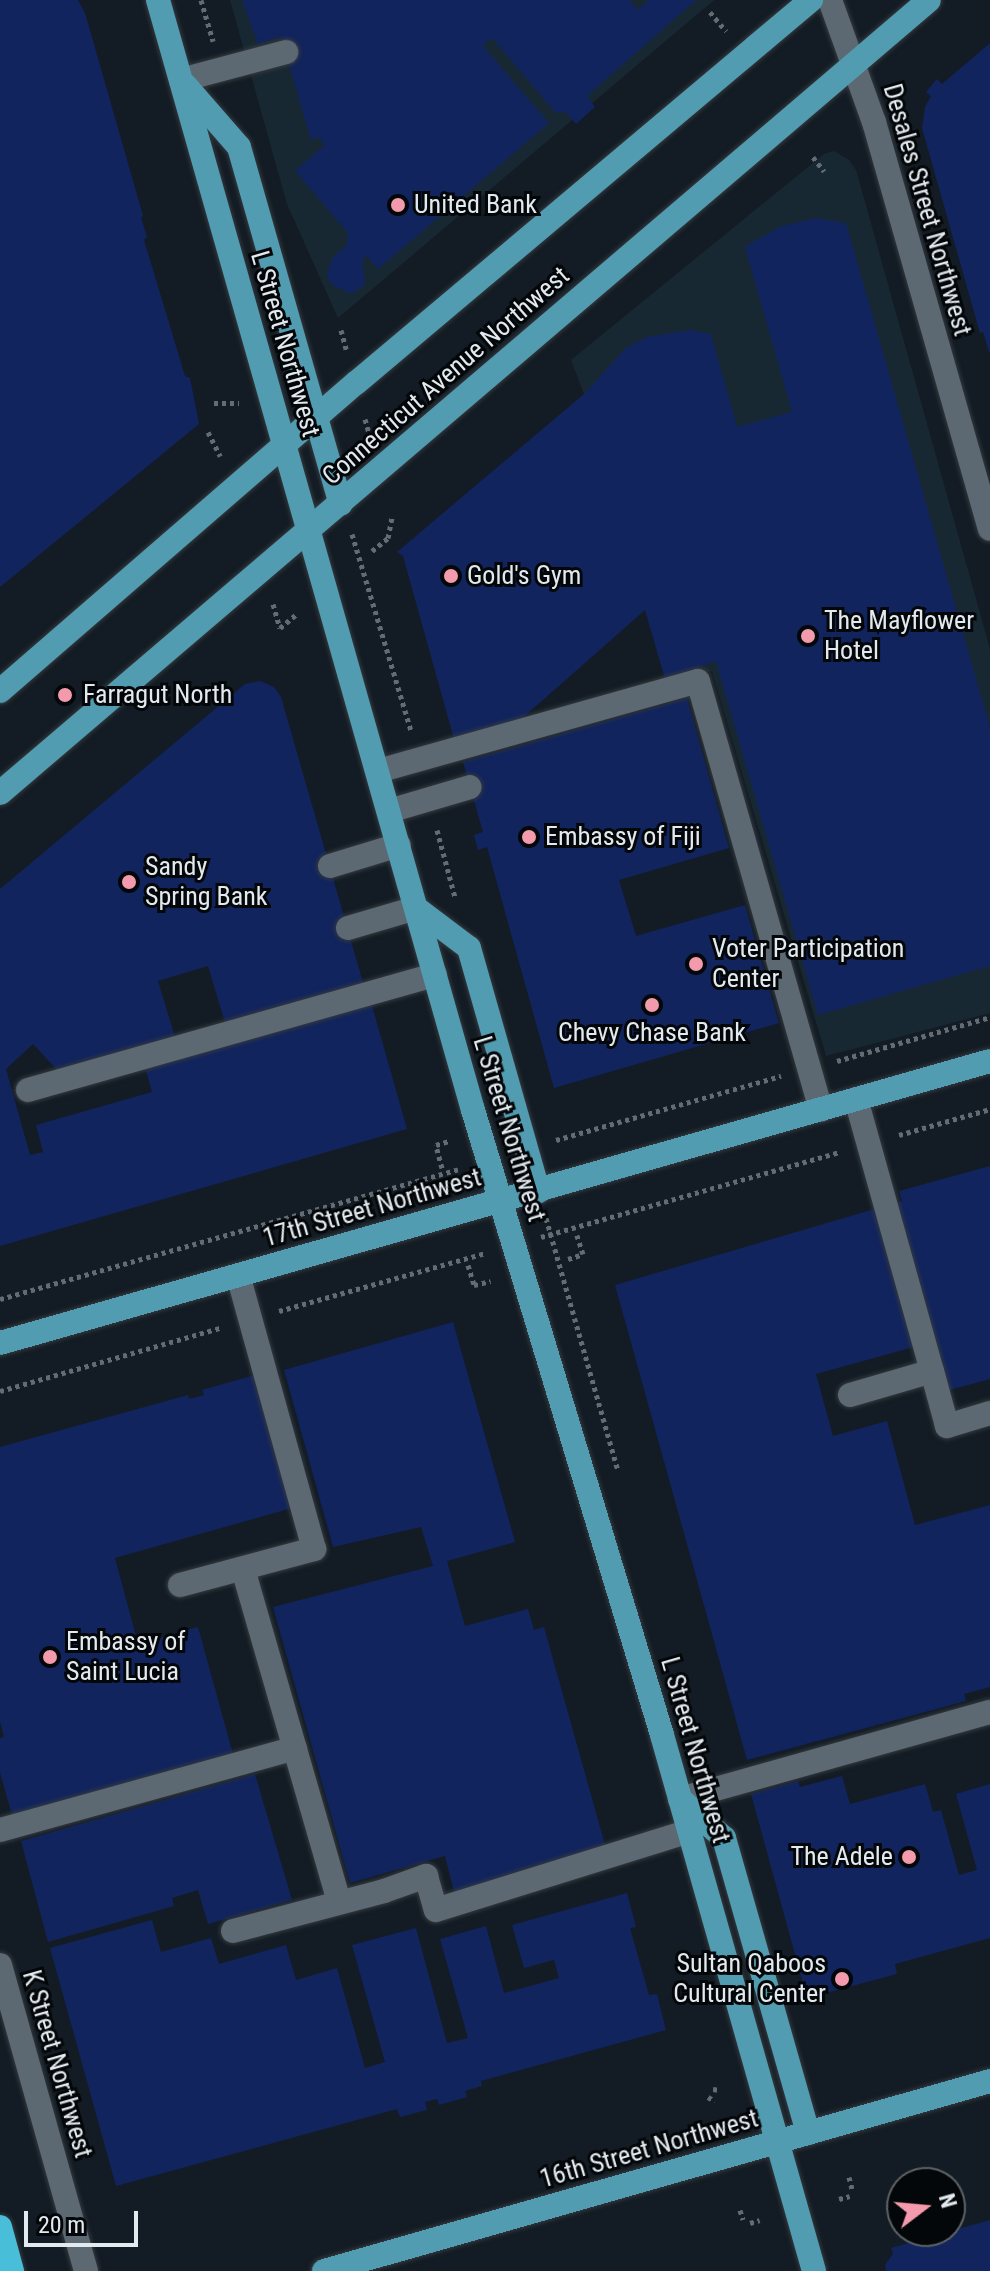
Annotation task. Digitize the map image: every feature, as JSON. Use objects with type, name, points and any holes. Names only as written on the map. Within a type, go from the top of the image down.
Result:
[{"type":"highway","points":[[0,2227],[12,2271]]},
{"type":"main road","name":"L Street Northwest","points":[[158,0],[435,975],[680,1799],[814,2271]]},
{"type":"main road","name":"Connecticut Avenue Northwest","points":[[0,691],[811,0]]},
{"type":"main road","name":"Connecticut Avenue Northwest","points":[[0,793],[929,0]]},
{"type":"main road","points":[[181,80],[239,147],[341,504]]},
{"type":"main road","points":[[416,908],[469,948],[538,1191]]},
{"type":"main road","name":"17th Street Northwest","points":[[0,1343],[990,1061]]},
{"type":"main road","points":[[680,1799],[724,1838],[808,2133]]},
{"type":"main road","name":"16th Street Northwest","points":[[324,2271],[990,2081]]},
{"type":"street","name":"Desales Street Northwest","points":[[830,0],[854,63],[990,529]]},
{"type":"street","points":[[181,80],[286,52]]},
{"type":"street","points":[[378,771],[698,681],[821,1110]]},
{"type":"street","points":[[389,811],[470,787]]},
{"type":"street","points":[[330,866],[399,845]]},
{"type":"street","points":[[348,928],[416,908]]},
{"type":"street","points":[[28,1090],[435,975]]},
{"type":"street","points":[[856,1099],[947,1426],[990,1413]]},
{"type":"street","points":[[180,1585],[314,1549],[238,1275]]},
{"type":"street","points":[[850,1395],[932,1371]]},
{"type":"street","points":[[243,1569],[339,1902]]},
{"type":"street","points":[[680,1799],[990,1712]]},
{"type":"street","points":[[0,1830],[295,1748]]},
{"type":"street","points":[[233,1931],[426,1876],[436,1910],[689,1831]]},
{"type":"street","name":"K Street Northwest","points":[[0,1965],[86,2271]]},
{"type":"path","points":[[201,0],[211,34]]},
{"type":"path","points":[[710,12],[726,31]]},
{"type":"path","points":[[813,157],[824,171]]},
{"type":"path","points":[[341,330],[347,353]]},
{"type":"path","points":[[214,403],[239,403]]},
{"type":"path","points":[[365,419],[371,438]]},
{"type":"path","points":[[208,432],[220,456]]},
{"type":"path","points":[[341,504],[405,709]]},
{"type":"path","points":[[372,551],[388,538],[392,517]]},
{"type":"path","points":[[273,604],[280,628],[298,613]]},
{"type":"path","points":[[434,818],[446,861]]},
{"type":"path","points":[[551,1142],[990,1017]]},
{"type":"path","points":[[563,1231],[990,1109]]},
{"type":"path","points":[[442,1168],[436,1145],[450,1141]]},
{"type":"path","points":[[0,1299],[460,1169]]},
{"type":"path","name":"L Street Northwest","points":[[538,1191],[623,1486]]},
{"type":"path","points":[[568,1259],[583,1254],[577,1235]]},
{"type":"path","points":[[468,1265],[474,1285],[491,1281]]},
{"type":"path","points":[[708,2097],[715,2101]]},
{"type":"path","points":[[839,2199],[851,2193],[849,2177]]},
{"type":"path","points":[[740,2210],[743,2220]]},
{"type":"path","points":[[750,2223],[760,2220]]},
{"type":"shaded area","points":[[230,0],[714,0],[338,318],[287,204]]},
{"type":"shaded area","name":"The Mayflower Hotel","points":[[834,151],[849,160],[856,170],[990,649],[990,1013],[826,1056],[712,671],[667,685],[584,394],[571,360],[824,154]]},
{"type":"building","points":[[0,0],[78,0],[85,13],[143,216],[147,237],[144,240],[185,376],[190,378],[199,424],[0,587]]},
{"type":"building","points":[[242,0],[629,0],[638,10],[649,0],[696,0],[587,96],[595,107],[576,124],[566,113],[555,112],[492,38],[483,46],[549,123],[378,269],[367,256],[362,260],[365,284],[352,294],[332,285],[327,275],[332,258],[347,245],[348,233],[295,171],[325,145],[318,137],[311,140],[281,37],[258,44]]},
{"type":"building","points":[[990,43],[989,352],[983,332],[980,333],[922,128],[925,107],[931,96],[926,92],[937,79],[942,84]]},
{"type":"building","name":"The Mayflower Hotel","points":[[816,218],[846,223],[990,728],[990,966],[818,1015],[716,661],[665,679],[645,610],[519,721],[454,739],[403,556],[397,552],[584,394],[626,348],[647,337],[690,330],[711,334],[737,427],[792,412],[745,247],[779,227]]},
{"type":"building","points":[[260,681],[274,687],[281,697],[364,986],[226,1026],[208,966],[158,981],[175,1037],[58,1071],[33,1044],[6,1069],[30,1155],[43,1152],[36,1125],[152,1092],[145,1067],[371,1002],[407,1129],[0,1246],[0,889],[245,684]]},
{"type":"building","points":[[687,698],[729,848],[619,880],[636,936],[745,905],[779,1023],[554,1088],[487,847],[478,850],[474,835],[483,832],[463,762]]},
{"type":"building","points":[[990,1166],[990,1379],[946,1391],[932,1342],[816,1374],[833,1436],[887,1421],[915,1525],[990,1505],[990,1687],[964,1694],[966,1701],[747,1760],[615,1285],[902,1201],[899,1191]]},
{"type":"building","points":[[453,1322],[515,1542],[447,1561],[465,1626],[528,1609],[534,1630],[544,1627],[607,1852],[455,1895],[445,1856],[350,1883],[273,1607],[433,1566],[421,1527],[333,1547],[284,1370]]},
{"type":"building","points":[[255,1375],[292,1508],[115,1558],[138,1644],[198,1627],[233,1754],[12,1815],[0,1772],[0,1738],[4,1737],[0,1722],[0,1447],[188,1395],[189,1399],[204,1395],[202,1390]]},
{"type":"building","points":[[255,1774],[292,1900],[208,1924],[198,1890],[172,1898],[174,1906],[48,1942],[21,1841]]},
{"type":"building","points":[[842,1776],[850,1804],[925,1784],[933,1812],[941,1810],[959,1875],[977,1870],[956,1794],[990,1784],[990,1938],[895,1964],[897,1974],[807,1998],[751,1794],[798,1781],[800,1787]]},
{"type":"building","points":[[627,1893],[636,1927],[630,1928],[649,1995],[657,1994],[666,2030],[481,2081],[482,2086],[465,2091],[467,2097],[439,2105],[437,2099],[425,2102],[427,2110],[400,2117],[397,2109],[116,2186],[50,1948],[152,1920],[161,1952],[211,1938],[219,1964],[286,1945],[296,1980],[337,1968],[365,2068],[385,2062],[352,1945],[416,1928],[447,2043],[468,2038],[440,1939],[486,1926],[504,1993],[559,1978],[554,1960],[524,1968],[512,1925]]},
{"type":"building","points":[[990,2220],[990,2271],[886,2271],[885,2265],[893,2254],[891,2248],[966,2247],[966,2227]]},
{"type":"place","name":"United Bank","points":[[398,205]]},
{"type":"place","name":"Gold's Gym","points":[[451,576]]},
{"type":"place","name":"The Mayflower Hotel","points":[[808,636]]},
{"type":"place","name":"Farragut North","points":[[65,695]]},
{"type":"place","name":"Embassy of Fiji","points":[[529,837]]},
{"type":"place","name":"Sandy Spring Bank","points":[[129,882]]},
{"type":"place","name":"Voter Participation Center","points":[[696,964]]},
{"type":"place","name":"Chevy Chase Bank","points":[[652,1005]]},
{"type":"place","name":"Embassy of Saint Lucia","points":[[50,1657]]},
{"type":"place","name":"The Adele","points":[[909,1857]]},
{"type":"place","name":"Sultan Qaboos Cultural Center","points":[[842,1979]]}]
